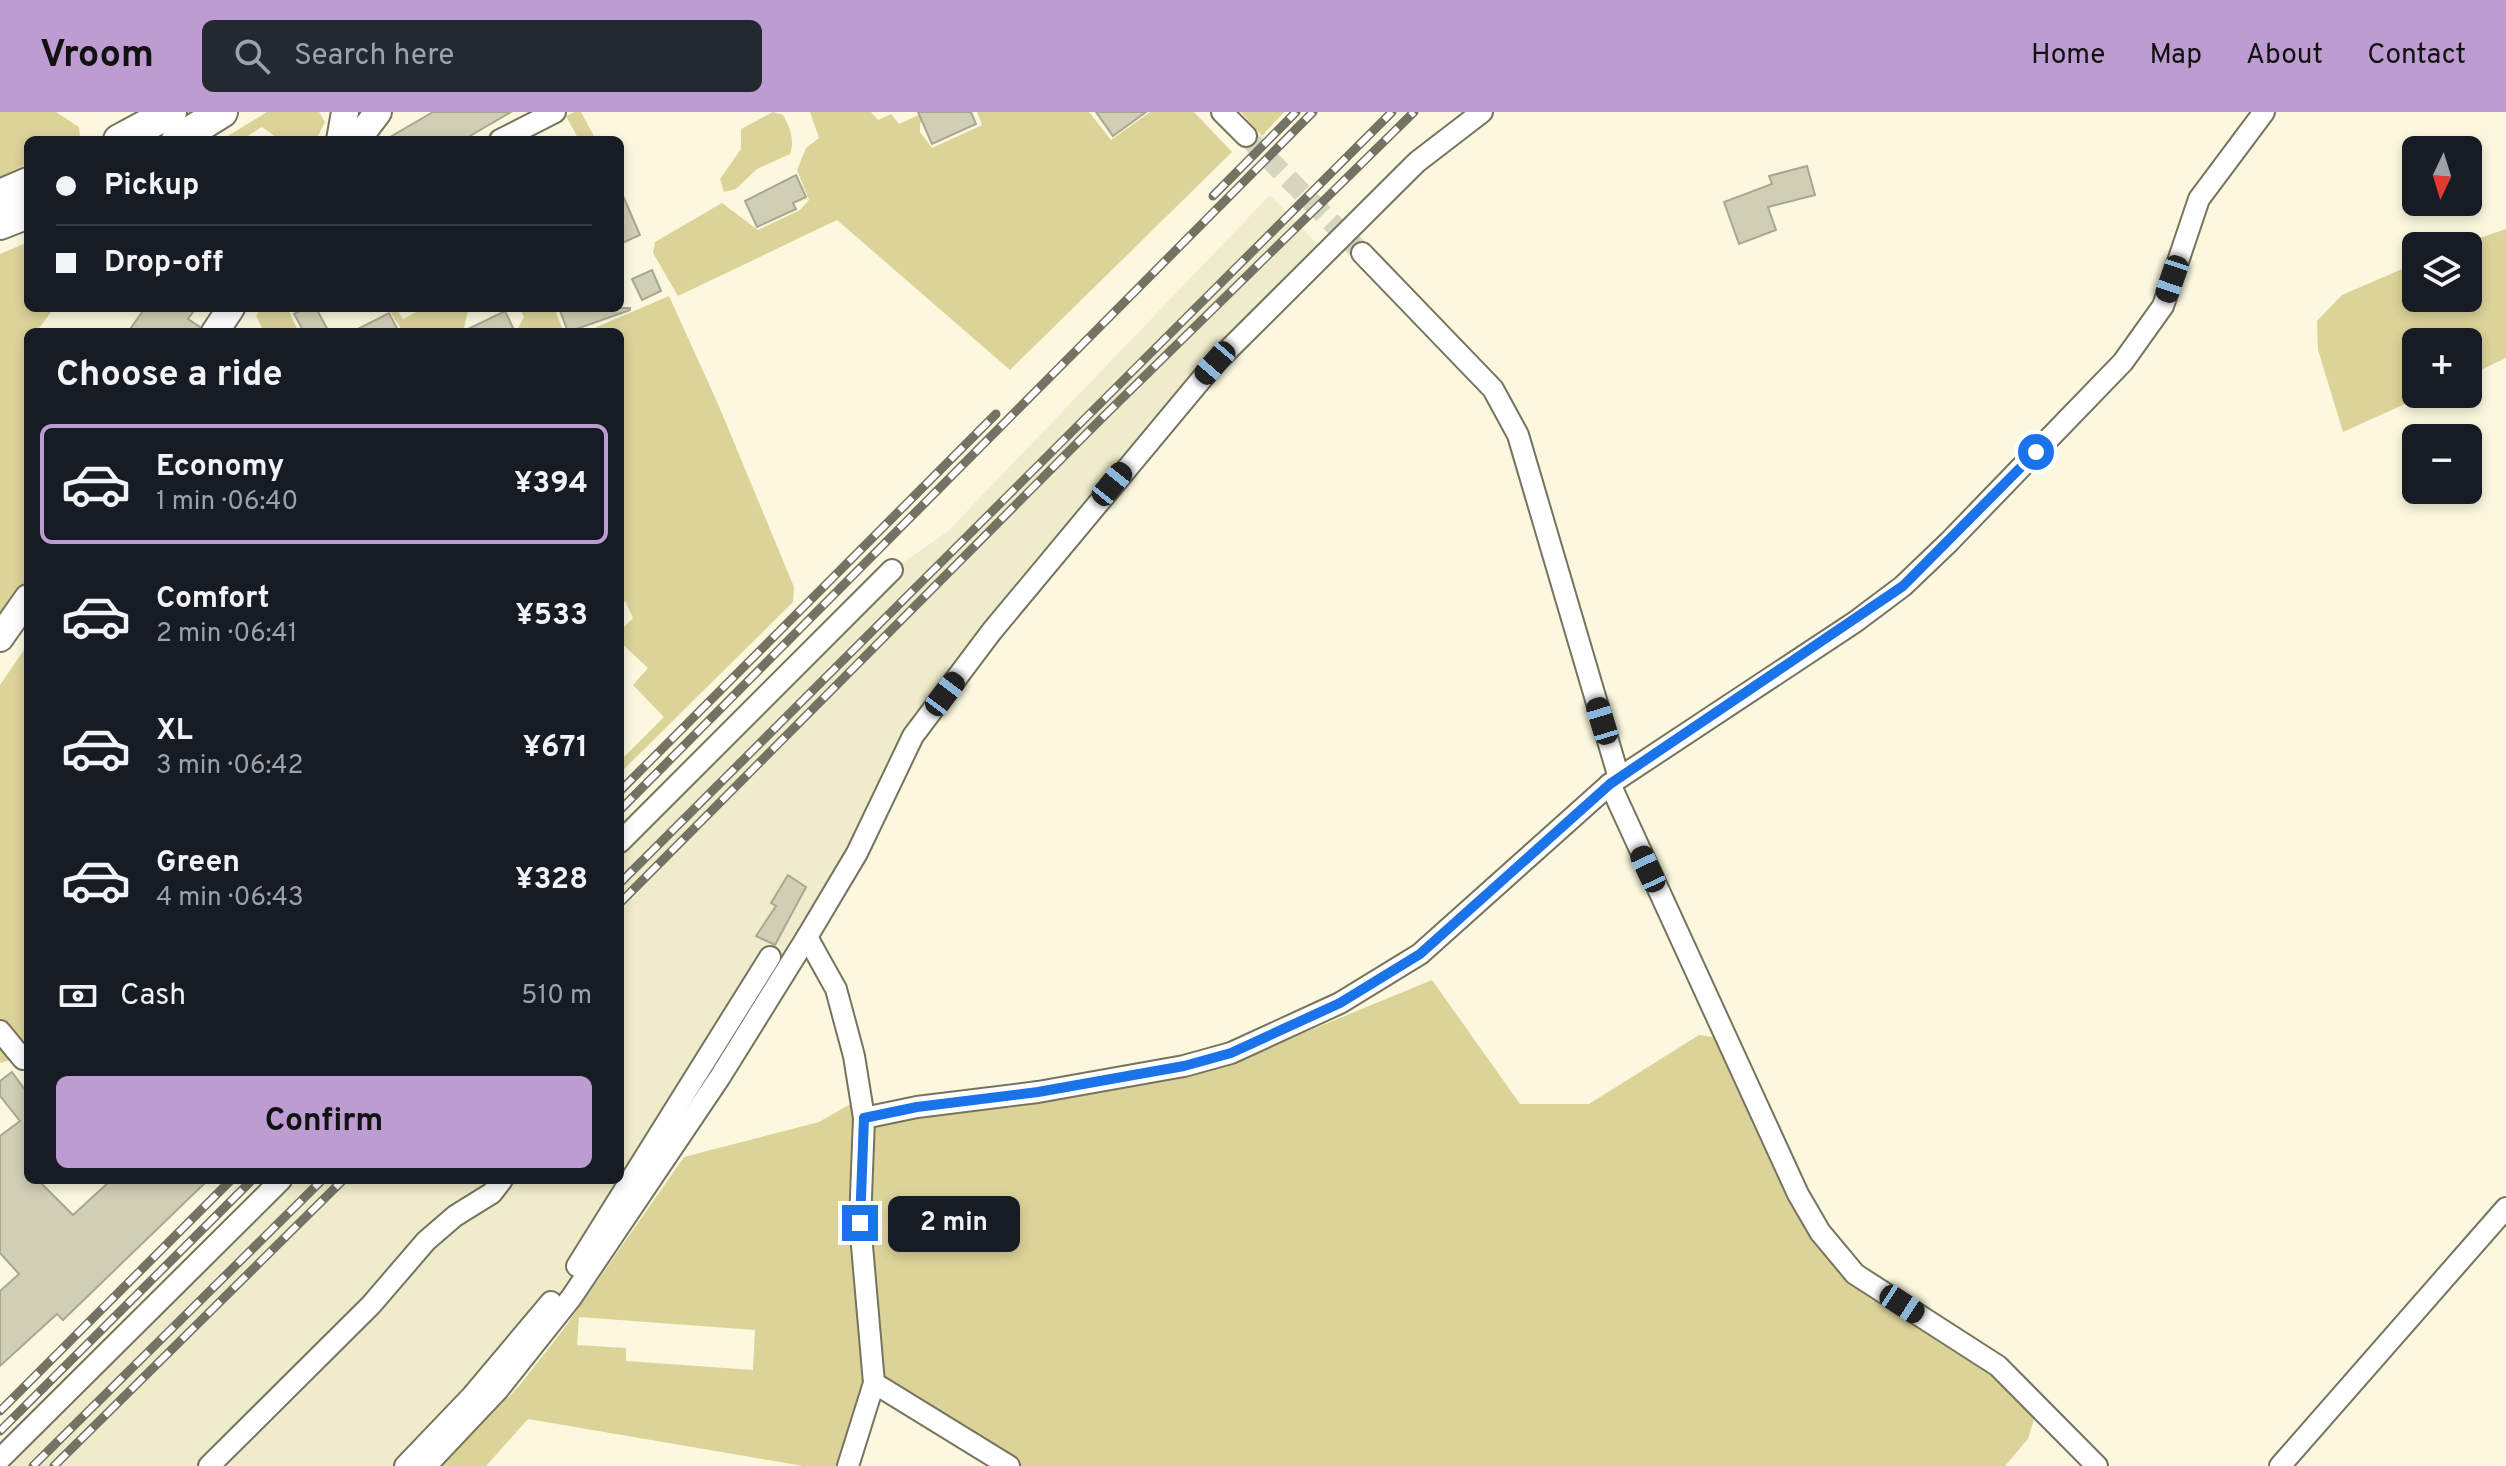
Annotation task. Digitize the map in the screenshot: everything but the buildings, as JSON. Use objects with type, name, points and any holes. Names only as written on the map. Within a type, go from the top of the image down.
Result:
[{"type":"highway","points":[[126,136],[171,112]]},
{"type":"highway","points":[[183,136],[222,112]]},
{"type":"highway","points":[[0,195],[24,185]]},
{"type":"highway","points":[[0,224],[24,215]]},
{"type":"main road","points":[[341,136],[345,112]]},
{"type":"main road","points":[[360,136],[378,112]]},
{"type":"main road","points":[[0,638],[24,604]]},
{"type":"street","points":[[508,136],[555,112]]},
{"type":"street","points":[[1222,112],[1246,136]]},
{"type":"street","points":[[426,1466],[497,1391],[571,1298],[720,1077],[807,937],[857,853],[913,736],[992,631],[1215,363],[1417,162],[1482,112]]},
{"type":"street","points":[[864,1118],[917,1107],[1038,1092],[1169,1069],[1231,1053],[1340,1003],[1420,954],[1614,781],[1903,586],[1993,497],[2123,362],[2140,340],[2163,306],[2199,199],[2264,112]]},
{"type":"street","points":[[1362,253],[1493,389],[1518,435],[1614,781],[1798,1194],[1820,1232],[1855,1274],[1998,1366],[2097,1466]]},
{"type":"street","points":[[624,838],[892,570]]},
{"type":"street","points":[[807,937],[836,989],[854,1056],[864,1118],[860,1223],[874,1383],[848,1466]]},
{"type":"street","points":[[405,1466],[472,1396],[564,1286],[770,957]]},
{"type":"street","points":[[0,1031],[23,1059]]},
{"type":"street","points":[[0,1459],[277,1184]]},
{"type":"street","points":[[209,1466],[371,1305],[426,1241],[455,1216],[492,1193],[499,1184]]},
{"type":"street","points":[[2280,1466],[2506,1208]]},
{"type":"street","points":[[874,1383],[1009,1466]]},
{"type":"shaded area","points":[[0,112],[56,112],[79,127],[80,136],[24,136],[24,165],[0,177]]},
{"type":"shaded area","points":[[267,112],[319,112],[325,122],[318,136],[274,136],[262,127],[247,136],[228,136]]},
{"type":"shaded area","points":[[581,112],[594,136],[577,136],[566,116]]},
{"type":"shaded area","points":[[773,112],[783,115],[788,124],[792,139],[790,154],[757,169],[736,189],[724,192],[720,179],[741,149],[741,129]]},
{"type":"shaded area","points":[[810,112],[871,112],[878,120],[891,114],[899,124],[925,112],[944,112],[920,123],[920,132],[932,148],[982,125],[977,112],[1089,112],[1111,140],[1150,112],[1194,112],[1232,152],[1010,370],[837,220],[678,296],[653,253],[655,242],[722,203],[758,230],[800,210],[809,200],[797,170],[806,148],[819,138]]},
{"type":"shaded area","points":[[1241,112],[1284,112],[1262,136]]},
{"type":"shaded area","points":[[1270,195],[1325,252],[1215,363],[913,736],[857,853],[634,1203],[426,1466],[0,1466],[264,1184],[624,1184],[624,838],[892,570],[947,532]]},
{"type":"shaded area","points":[[2506,229],[2506,358],[2482,369],[2482,328],[2402,328],[2402,405],[2343,432],[2318,350],[2317,321],[2342,295],[2402,269],[2402,312],[2482,312],[2482,237]]},
{"type":"shaded area","points":[[24,244],[24,312],[51,312],[39,328],[24,328],[24,587],[0,621],[0,254]]},
{"type":"shaded area","points":[[669,296],[794,587],[793,602],[624,769],[624,757],[664,717],[633,685],[648,668],[624,646],[624,627],[633,618],[624,602],[624,328],[594,328]]},
{"type":"shaded area","points":[[258,312],[289,312],[297,328],[262,328],[256,316]]},
{"type":"shaded area","points":[[390,312],[399,312],[403,319],[416,312],[468,312],[464,328],[400,328]]},
{"type":"shaded area","points":[[522,312],[556,312],[562,328],[518,328],[524,317]]},
{"type":"shaded area","points":[[24,650],[24,1056],[0,1063],[0,685]]},
{"type":"shaded area","points":[[1432,980],[1520,1104],[1589,1104],[1699,1035],[1726,1039],[1800,1196],[1855,1274],[2038,1406],[2028,1439],[2005,1466],[994,1466],[885,1398],[865,1223],[872,1124],[1179,1077],[1238,1060]]},
{"type":"shaded area","points":[[854,1102],[866,1383],[839,1466],[803,1466],[528,1419],[486,1466],[442,1466],[519,1386],[563,1330],[684,1157],[819,1122]],"holes":[[[579,1317],[755,1330],[753,1370],[626,1361],[626,1348],[577,1345]]]},
{"type":"tunnel","points":[[1246,136],[1362,253]]},
{"type":"railway","points":[[1213,196],[1296,112]]},
{"type":"railway","points":[[624,806],[1313,112]]},
{"type":"railway","points":[[624,879],[1392,112]]},
{"type":"railway","points":[[624,899],[1100,420],[1414,112]]},
{"type":"railway","points":[[624,787],[996,414]]},
{"type":"railway","points":[[0,1411],[227,1184]]},
{"type":"railway","points":[[0,1431],[248,1184]]},
{"type":"railway","points":[[33,1466],[318,1184]]},
{"type":"railway","points":[[54,1466],[339,1184]]},
{"type":"route","points":[[860,1223],[864,1118],[1184,1066],[1231,1053],[1340,1003],[1420,954],[1610,784],[1855,622],[1903,586],[2036,452]]}]
